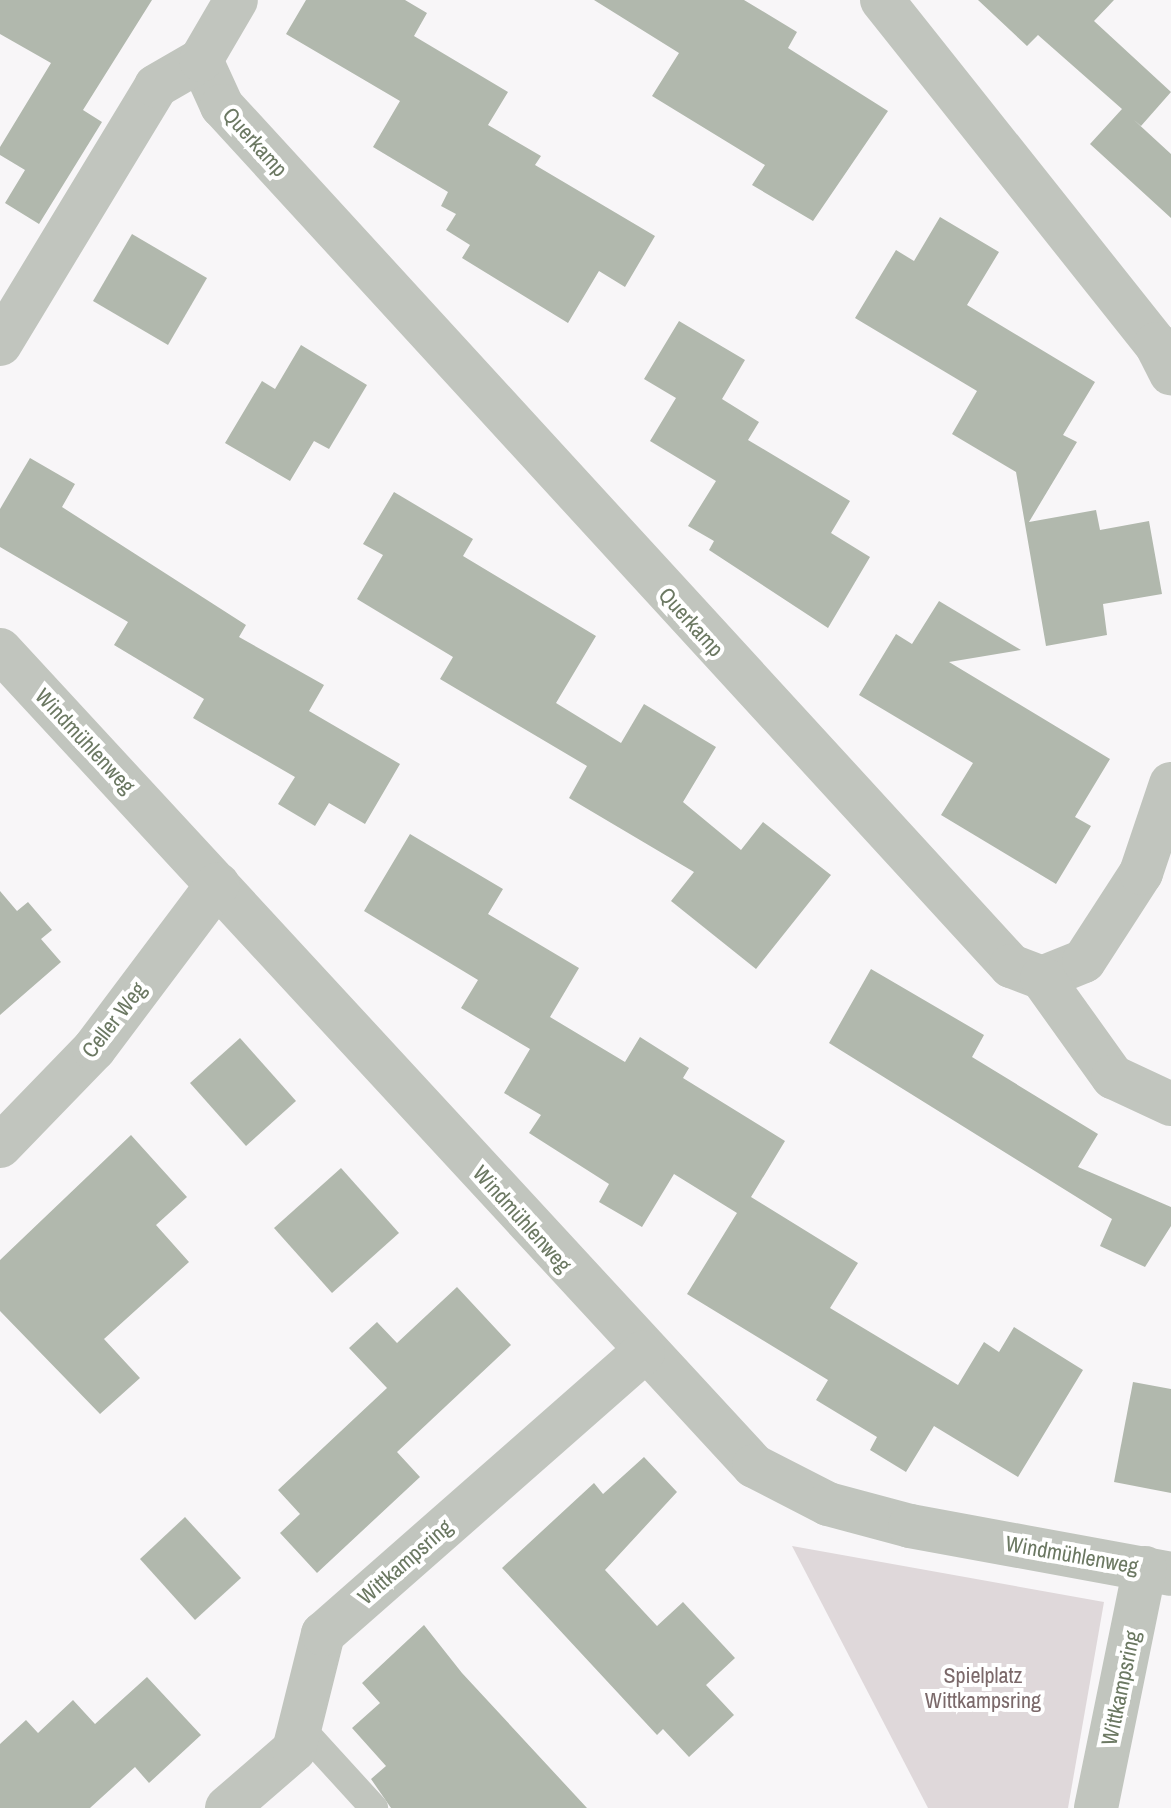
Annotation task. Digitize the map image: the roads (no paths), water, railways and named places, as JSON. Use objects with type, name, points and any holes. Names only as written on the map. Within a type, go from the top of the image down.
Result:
[{"type":"street","points":[[0,344],[156,86],[201,60],[236,0]]},
{"type":"street","points":[[882,0],[1156,344],[1171,373]]},
{"type":"street","name":"Querkamp","points":[[201,60],[222,106],[970,928],[1011,966],[1042,978]]},
{"type":"street","name":"Windmühlenweg","points":[[0,650],[218,884],[643,1353],[754,1466],[828,1504],[1158,1571]]},
{"type":"street","points":[[1171,784],[1141,873],[1112,926],[1084,961],[1042,978],[1113,1077],[1171,1104]]},
{"type":"street","name":"Celler Weg","points":[[0,1146],[94,1049],[218,884]]},
{"type":"street","name":"Wittkampsring","points":[[227,1808],[294,1750],[323,1634],[643,1353]]},
{"type":"street","name":"Wittkampsring","points":[[1096,1808],[1158,1571]]},
{"type":"lane","points":[[300,1727],[374,1808]]},
{"type":"park label","name":"Spielplatz Wittkampsring","points":[[983,1688]]}]
